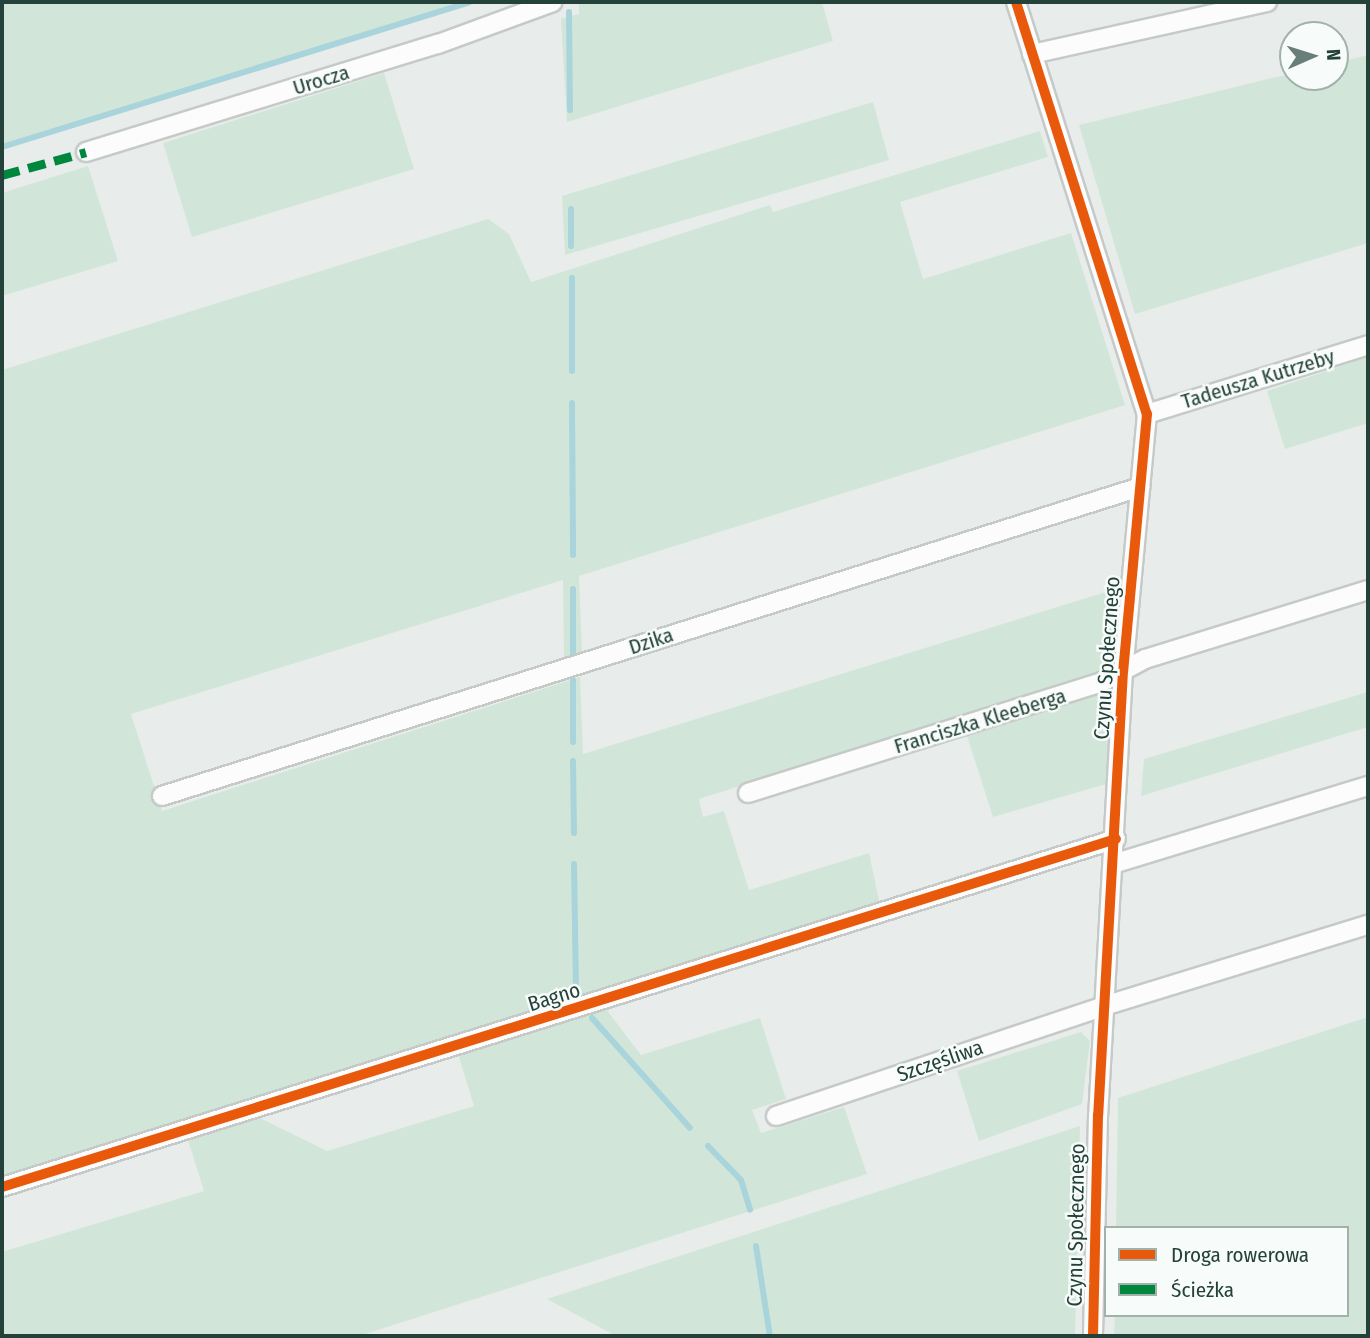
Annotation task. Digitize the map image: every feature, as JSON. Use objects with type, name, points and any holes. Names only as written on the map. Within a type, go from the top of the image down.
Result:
[{"type":"street","name":"Urocza","points":[[86,152],[438,44],[553,2]]},
{"type":"street","name":"Czynu Społecznego","points":[[1016,2],[1147,414],[1124,671],[1116,863],[1104,1006],[1093,1336]]},
{"type":"street","points":[[1032,54],[1267,2]]},
{"type":"street","name":"Tadeusza Kutrzeby","points":[[1147,414],[1368,345]]},
{"type":"street","name":"Dzika","points":[[162,796],[1140,487]]},
{"type":"street","name":"Franciszka Kleeberga","points":[[748,793],[1102,682],[1145,659],[1368,590]]},
{"type":"street","points":[[1116,863],[1368,786]]},
{"type":"street","name":"Bagno","points":[[2,1187],[1116,839]]},
{"type":"street","name":"Szczęśliwa","points":[[776,1116],[1104,1006],[1368,925]]},
{"type":"green space","points":[[2,2],[479,2],[2,150]]},
{"type":"green space","points":[[579,2],[822,2],[833,41],[567,122],[561,19],[579,14]]},
{"type":"green space","points":[[1368,55],[1368,243],[1135,314],[1079,125],[1279,76],[1279,91],[1349,91],[1349,60]]},
{"type":"green space","points":[[384,73],[414,169],[192,237],[163,143]]},
{"type":"green space","points":[[873,102],[889,160],[565,255],[562,196]]},
{"type":"green space","points":[[1040,131],[1048,157],[900,202],[923,279],[1071,233],[1125,405],[579,576],[582,654],[564,657],[563,580],[131,714],[162,811],[580,677],[583,754],[1122,587],[1115,667],[699,799],[703,817],[724,811],[749,890],[869,853],[880,905],[2,1177],[2,370],[488,219],[509,234],[531,282],[770,205],[773,212]]},
{"type":"green space","points":[[88,166],[118,261],[2,296],[2,193]]},
{"type":"green space","points":[[1368,357],[1368,423],[1285,449],[1267,391]]},
{"type":"green space","points":[[1112,691],[1106,784],[993,817],[967,736]]},
{"type":"green space","points":[[1368,692],[1368,727],[1141,796],[1144,759]]},
{"type":"green space","points":[[606,1009],[641,1055],[760,1018],[786,1099],[752,1110],[761,1133],[844,1107],[867,1174],[359,1336],[2,1336],[2,1252],[204,1191],[187,1137],[256,1116],[327,1151],[474,1106],[458,1054]]},
{"type":"green space","points":[[1368,1017],[1368,1336],[1114,1336],[1115,1317],[1349,1317],[1349,1226],[1116,1226],[1118,1098]]},
{"type":"green space","points":[[1081,1032],[1090,1041],[1082,1104],[979,1141],[957,1071]]},
{"type":"green space","points":[[1080,1126],[1075,1336],[616,1336],[547,1299]]},
{"type":"waterway","points":[[2,147],[469,2]]},
{"type":"waterway","points":[[569,12],[570,110]]},
{"type":"waterway","points":[[571,209],[571,246]]},
{"type":"waterway","points":[[572,278],[572,371]]},
{"type":"waterway","points":[[572,403],[573,555]]},
{"type":"waterway","points":[[573,589],[573,654]]},
{"type":"waterway","points":[[573,680],[573,742]]},
{"type":"waterway","points":[[573,761],[574,833]]},
{"type":"waterway","points":[[574,864],[576,991]]},
{"type":"waterway","points":[[592,1018],[690,1128]]},
{"type":"waterway","points":[[708,1146],[741,1180],[750,1210]]},
{"type":"waterway","points":[[756,1246],[770,1336]]},
{"type":"marked path","points":[[2,175],[86,152]]},
{"type":"cycle path","points":[[1016,2],[1147,414],[1123,671],[1098,1115],[1093,1336]]},
{"type":"cycle path","points":[[2,1187],[1116,839]]}]
